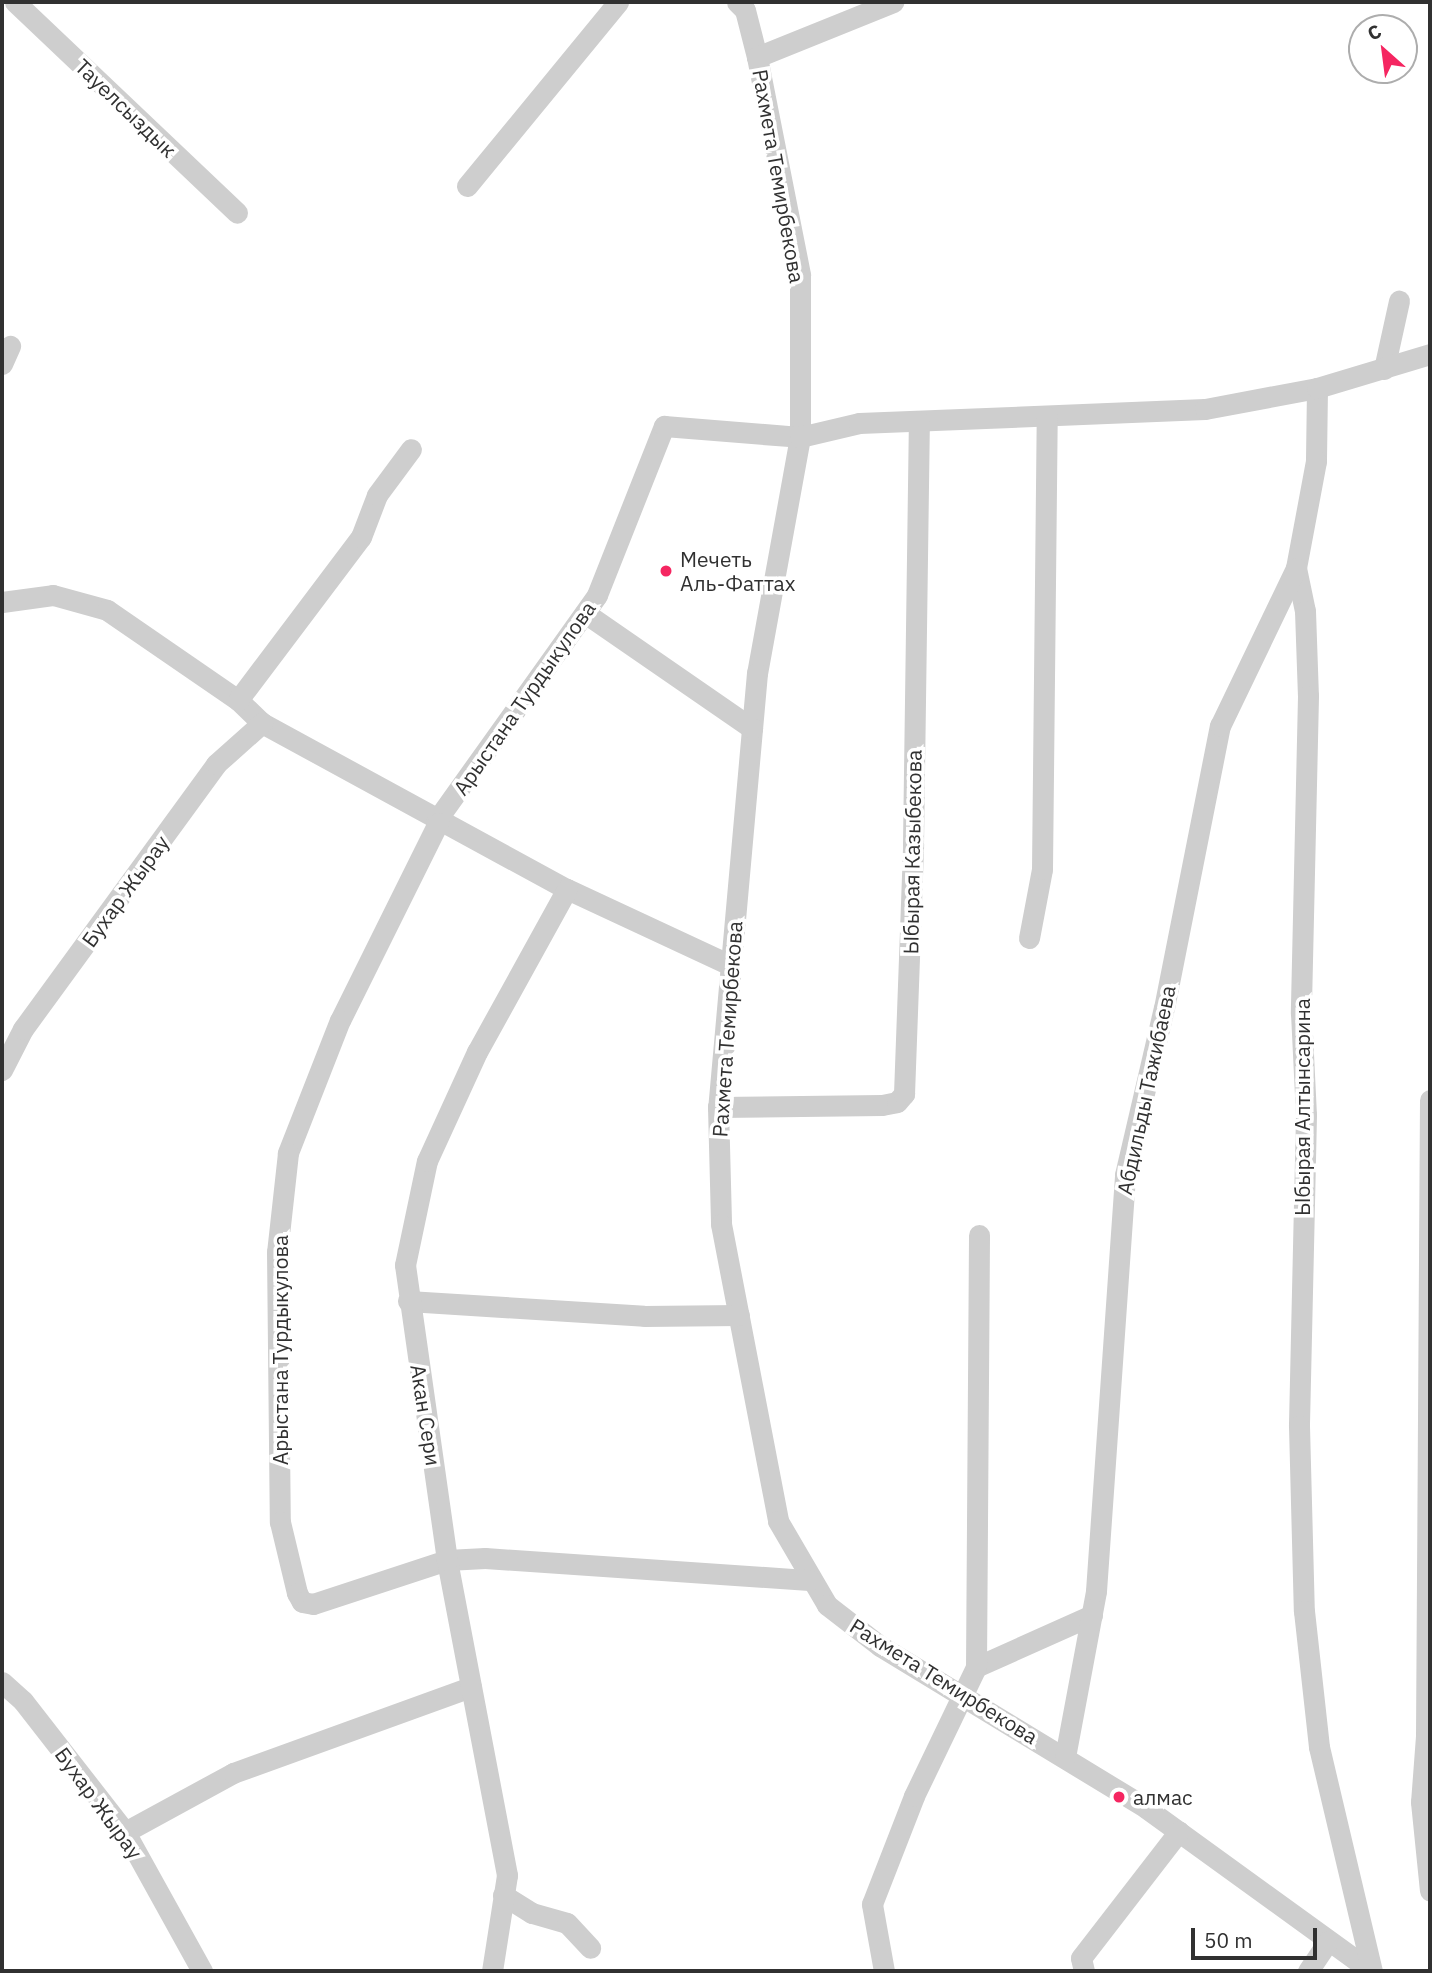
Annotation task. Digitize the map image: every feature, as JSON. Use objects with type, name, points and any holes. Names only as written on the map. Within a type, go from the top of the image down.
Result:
[{"type":"street","name":"Тауелсыздык","points":[[15,2],[237,213]]},
{"type":"street","points":[[467,186],[618,2]]},
{"type":"street","name":"Рахмета Темирбекова","points":[[737,2],[745,10],[757,57],[800,275],[800,437],[757,673],[718,1107],[721,1224],[778,1521],[809,1580],[827,1605],[880,1646],[1065,1757],[1179,1831],[1371,1971]]},
{"type":"street","points":[[757,57],[893,2]]},
{"type":"street","points":[[1384,369],[1399,301]]},
{"type":"street","points":[[800,437],[859,423],[1205,409],[1317,388],[1430,354]]},
{"type":"street","name":"Ыбырая Алтынсарина","points":[[1317,388],[1317,461],[1296,568],[1305,611],[1308,696],[1301,1013],[1306,1115],[1299,1426],[1304,1611],[1319,1747],[1371,1971]]},
{"type":"street","points":[[1029,938],[1042,869],[1047,417]]},
{"type":"street","name":"Ыбырая Казыбекова","points":[[718,1107],[882,1105],[897,1102],[904,1094],[913,844],[919,421]]},
{"type":"street","name":"Арыстана Турдыкулова","points":[[447,1559],[313,1604],[302,1602],[297,1593],[280,1522],[277,1252],[288,1153],[340,1020],[437,822],[597,595],[664,426],[800,437]]},
{"type":"street","points":[[238,700],[361,537],[377,495],[411,449]]},
{"type":"street","name":"Абдильды Тажибаева","points":[[1065,1757],[1092,1615],[1125,1175],[1164,1008],[1220,726],[1296,568]]},
{"type":"street","points":[[2,602],[53,595],[107,610],[238,700],[262,723],[437,822],[567,890],[730,965]]},
{"type":"street","points":[[585,613],[752,728]]},
{"type":"street","name":"Бухар Жырау","points":[[2,1070],[23,1029],[216,764],[262,723]]},
{"type":"street","name":"Акан Сери","points":[[492,1971],[507,1875],[447,1559],[408,1301],[405,1265],[428,1161],[477,1052],[567,890]]},
{"type":"street","points":[[1430,1100],[1426,1736],[1421,1802],[1430,1891]]},
{"type":"street","points":[[884,1971],[872,1904],[914,1796],[976,1667],[979,1235]]},
{"type":"street","points":[[408,1301],[644,1316],[739,1315]]},
{"type":"street","points":[[447,1559],[485,1558],[809,1580]]},
{"type":"street","points":[[976,1667],[1092,1615]]},
{"type":"street","name":"Бухар Жырау","points":[[2,1682],[23,1701],[125,1832],[202,1971]]},
{"type":"street","points":[[125,1832],[233,1773],[471,1687]]},
{"type":"street","points":[[1084,1971],[1081,1958],[1179,1831]]},
{"type":"street","points":[[503,1895],[532,1913],[567,1923],[590,1948]]},
{"type":"street","points":[[1308,1971],[1328,1941]]},
{"type":"place","name":"Мечеть Аль-Фаттах","points":[[666,571]]},
{"type":"place","name":"алмас","points":[[1119,1797]]}]
